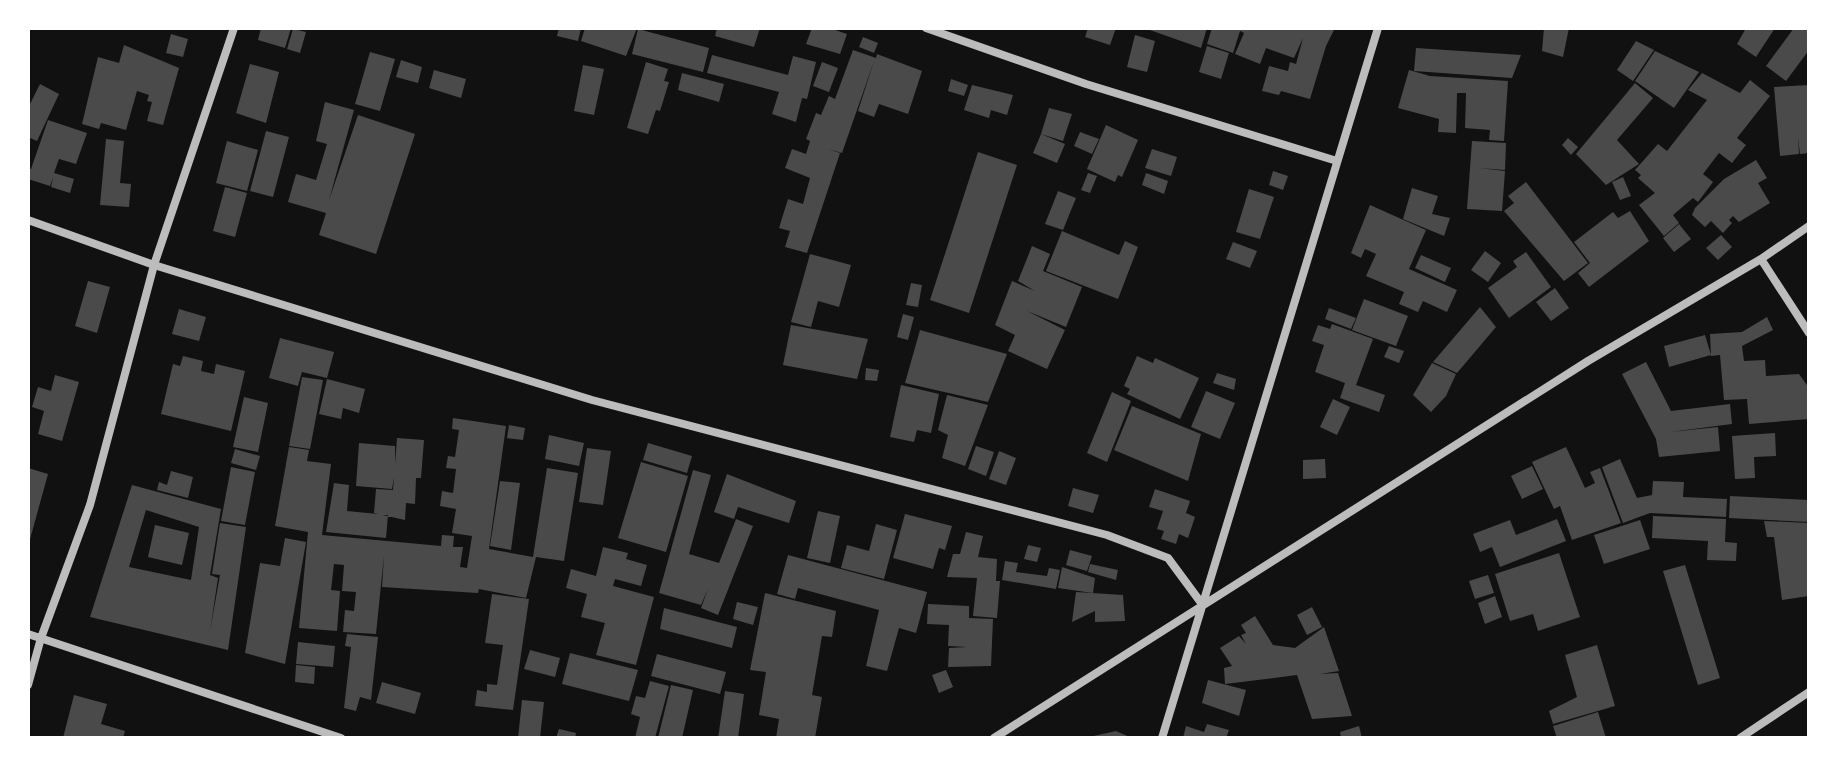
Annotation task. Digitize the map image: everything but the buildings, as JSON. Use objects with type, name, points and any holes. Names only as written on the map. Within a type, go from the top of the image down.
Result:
[{"type":"street","points":[[28,685],[41,638],[90,505],[154,265],[234,28]]},
{"type":"street","points":[[926,28],[1086,84],[1337,161]]},
{"type":"street","points":[[1162,738],[1378,28]]},
{"type":"street","points":[[28,220],[154,265],[592,400],[1107,535],[1168,558],[1202,604]]},
{"type":"street","points":[[994,738],[1588,361],[1761,259],[1809,226]]},
{"type":"street","points":[[1761,259],[1809,333]]},
{"type":"street","points":[[28,634],[341,738]]},
{"type":"street","points":[[1740,738],[1809,692]]}]
